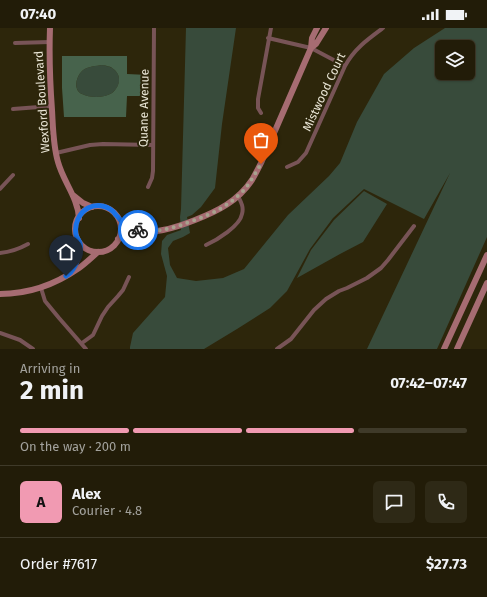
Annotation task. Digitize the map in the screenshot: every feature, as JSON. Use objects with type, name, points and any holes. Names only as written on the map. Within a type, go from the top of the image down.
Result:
[{"type":"street","name":"Wexford Boulevard","points":[[50,28],[52,106],[56,153],[62,175],[72,194],[77,208],[78,218]]},
{"type":"street","name":"Quane Avenue","points":[[148,187],[153,171],[154,28]]},
{"type":"street","points":[[260,113],[258,108],[258,99],[270,28]]},
{"type":"street","points":[[118,239],[129,235],[171,228],[206,216],[223,208],[247,187],[261,164],[311,48],[312,38],[317,28]]},
{"type":"street","points":[[311,48],[316,44],[326,28]]},
{"type":"street","name":"Mistwood Court","points":[[287,167],[298,162],[306,153],[345,66],[352,54],[360,45],[384,28]]},
{"type":"street","points":[[268,38],[311,48],[345,66]]},
{"type":"street","points":[[15,42],[50,42]]},
{"type":"street","points":[[13,110],[52,106]]},
{"type":"street","points":[[56,153],[97,145],[153,145]]},
{"type":"street","points":[[0,189],[13,175]]},
{"type":"street","name":"Wexford Boulevard","points":[[72,194],[83,203],[92,207]]},
{"type":"street","points":[[206,245],[222,237],[240,219],[242,208],[238,196]]},
{"type":"street","points":[[71,272],[78,258],[80,244],[76,231],[77,222],[78,218],[84,211],[92,207],[101,206],[110,209],[125,225],[145,232]]},
{"type":"street","points":[[80,244],[90,250],[98,252],[112,247],[118,239],[121,230],[119,219]]},
{"type":"street","points":[[277,349],[285,347],[314,310],[326,299],[339,291],[368,278],[381,268],[414,226]]},
{"type":"street","points":[[0,253],[21,249],[28,244]]},
{"type":"street","points":[[0,294],[41,288],[61,279],[79,268],[98,252]]},
{"type":"street","points":[[444,349],[487,255]]},
{"type":"street","points":[[82,343],[93,335],[102,316],[123,290],[129,277]]},
{"type":"street","points":[[457,349],[487,283]]},
{"type":"street","points":[[41,288],[46,300],[59,318],[86,349]]},
{"type":"street","points":[[0,333],[20,340],[33,349]]},
{"type":"green space","points":[[186,28],[236,28],[222,124],[215,188],[201,207],[192,215],[187,217],[190,233],[173,241],[168,248],[170,265],[177,278],[196,281],[223,278],[244,269],[288,215],[329,176],[340,163],[357,122],[384,74],[414,48],[445,28],[487,28],[487,237],[437,349],[367,349],[450,173],[424,219],[364,189],[333,218],[310,249],[287,291],[270,308],[204,349],[130,349],[133,333],[165,297],[167,276],[161,254],[162,241],[167,235],[181,230],[180,217]]},
{"type":"green space","points":[[62,56],[127,56],[127,74],[148,75],[147,96],[127,96],[126,117],[64,117]],"holes":[[[103,65],[111,67],[119,77],[119,84],[115,90],[109,95],[97,97],[85,95],[79,92],[77,90],[76,83],[82,71],[89,67]]]},
{"type":"green space","points":[[103,65],[112,68],[119,77],[119,84],[115,90],[109,95],[97,97],[85,95],[79,92],[76,87],[76,83],[82,71],[89,67]]},
{"type":"green space","points":[[364,191],[387,204],[363,242],[297,278],[311,250],[334,220]]},
{"type":"way so far","points":[[138,230],[145,232],[171,228],[223,208],[247,187],[261,164]]},
{"type":"route","points":[[66,276],[71,272],[80,253],[80,244],[76,227],[78,218],[87,209],[97,206],[110,209],[125,225],[138,230]]}]
